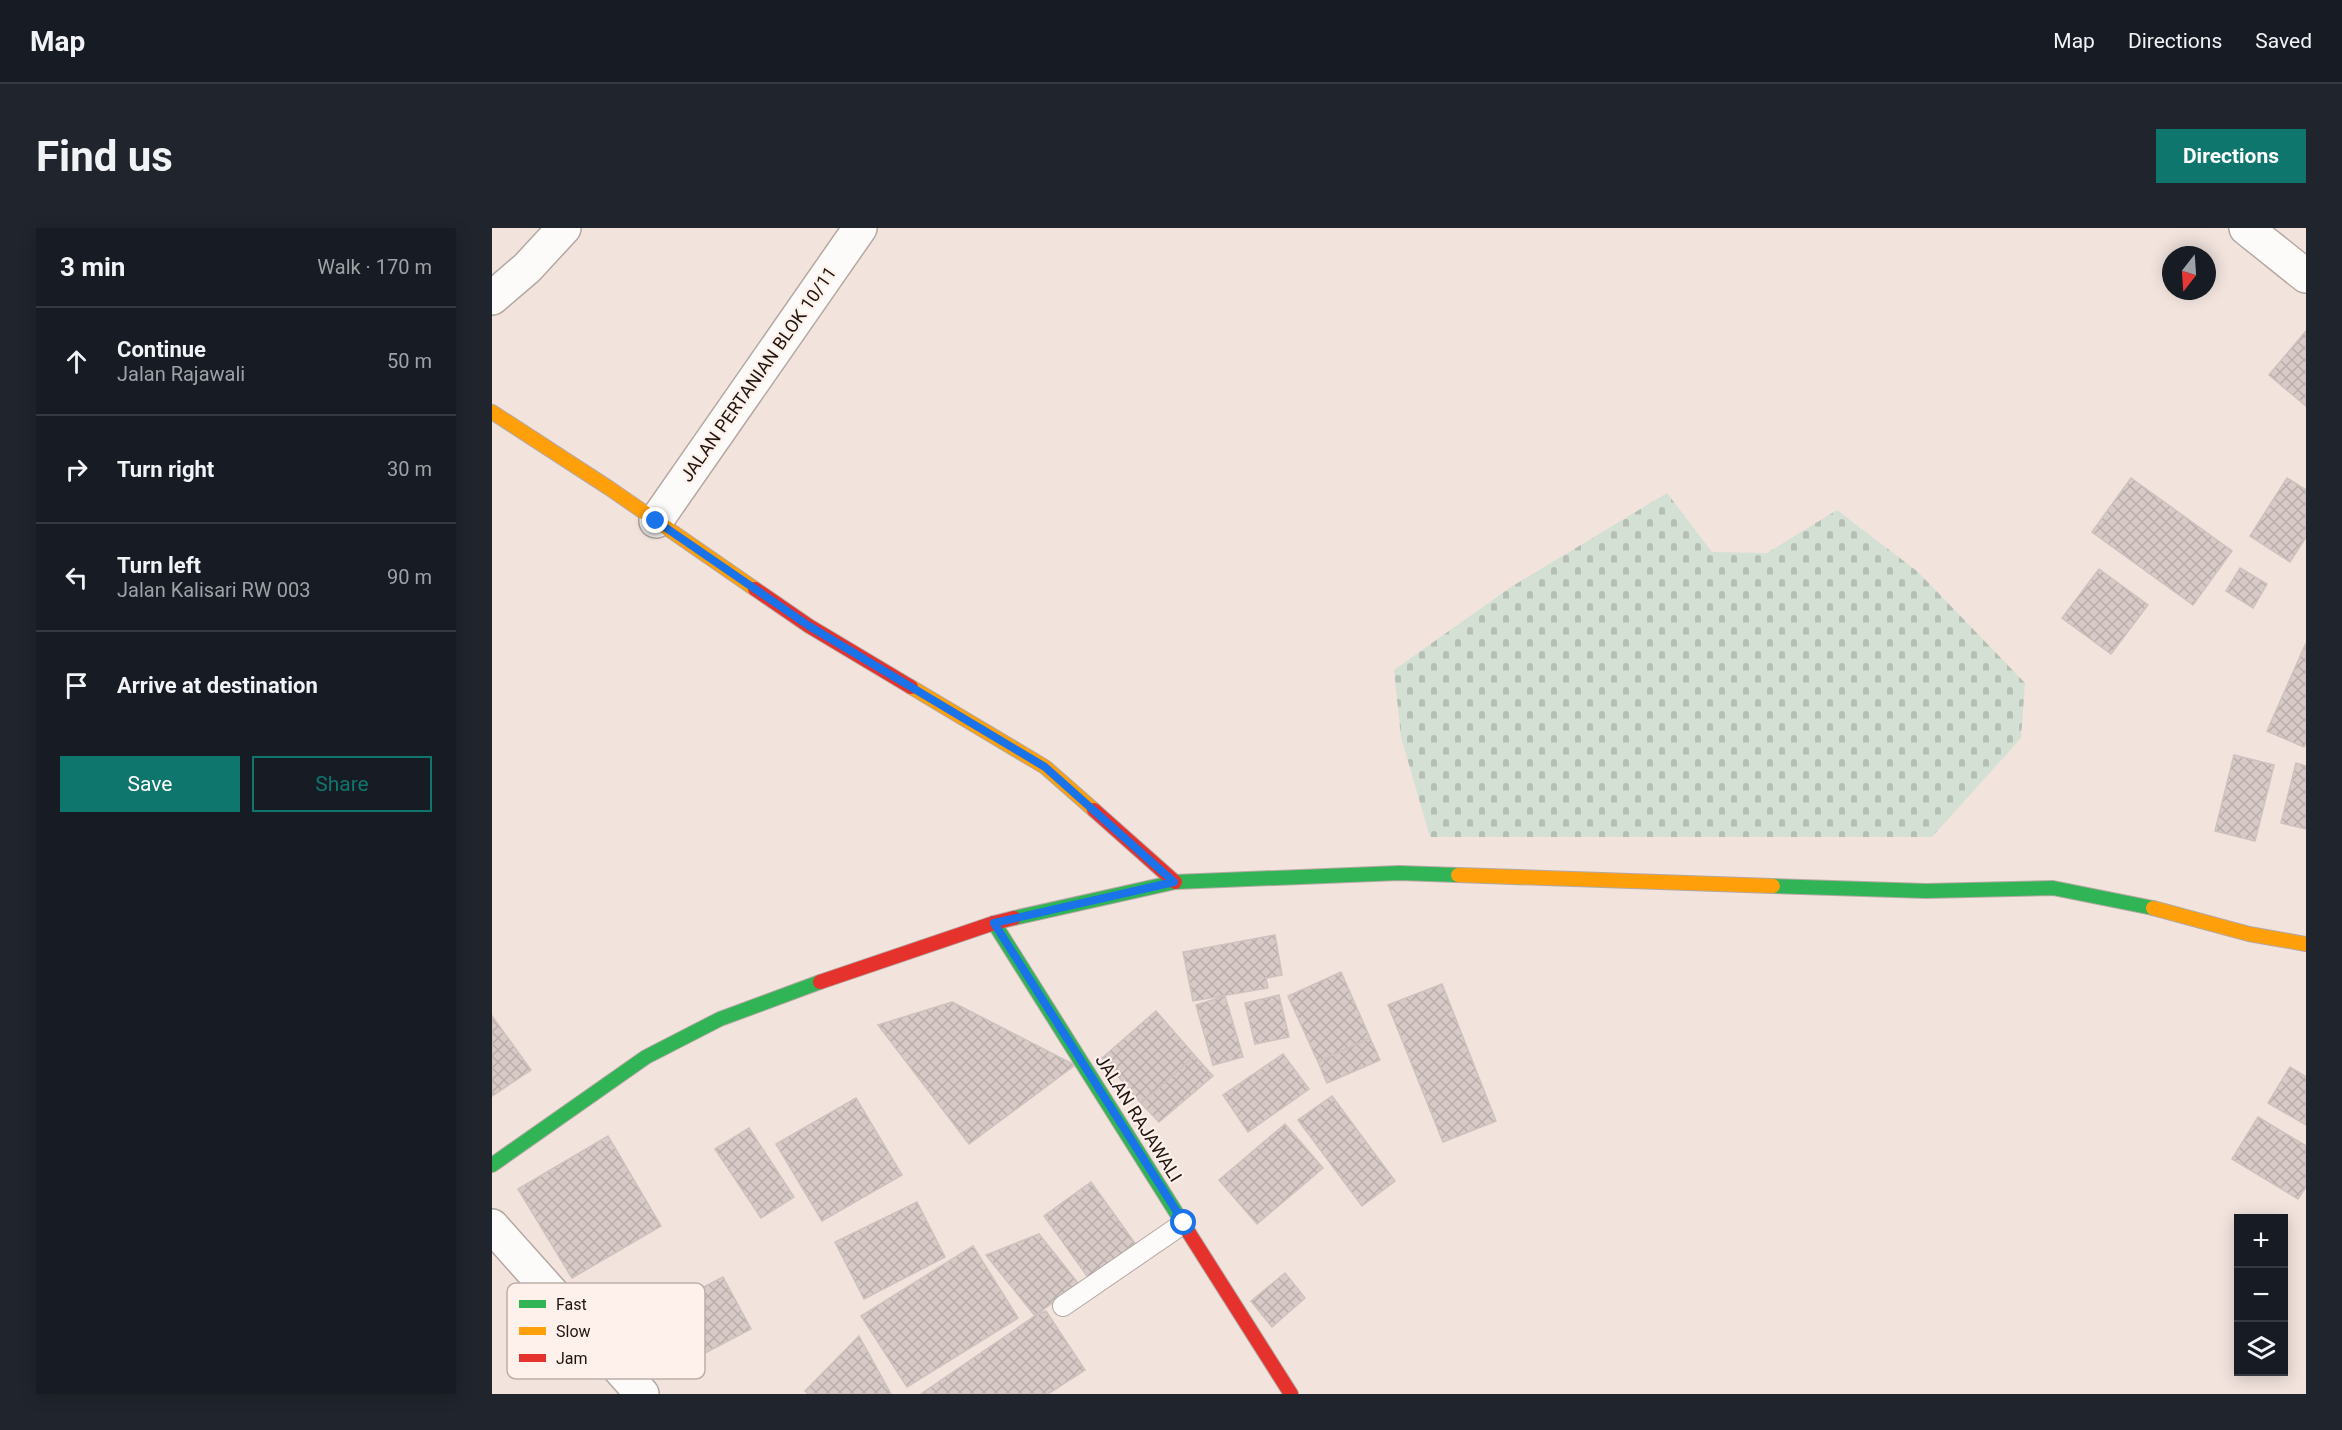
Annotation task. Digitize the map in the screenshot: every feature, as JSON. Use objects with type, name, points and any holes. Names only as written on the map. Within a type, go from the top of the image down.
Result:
[{"type":"main road","points":[[492,412],[809,626],[1045,767],[1174,882]]},
{"type":"main road","points":[[492,1165],[645,1057],[720,1019],[816,983],[994,923],[1174,882],[1399,873],[1926,891],[2053,888],[2144,906],[2249,934],[2306,944]]},
{"type":"main road","name":"JALAN RAJAWALI","points":[[994,923],[1291,1394]]},
{"type":"street","points":[[492,298],[527,268],[564,228]]},
{"type":"street","name":"JALAN PERTANIAN BLOK 10/11","points":[[656,521],[860,228]]},
{"type":"street","points":[[2246,228],[2306,276]]},
{"type":"street","points":[[492,1226],[543,1283]]},
{"type":"street","points":[[629,1379],[642,1394]]},
{"type":"lane","points":[[1063,1306],[1184,1223]]},
{"type":"green space","points":[[1667,493],[1712,552],[1767,553],[1837,510],[1918,572],[2025,683],[2021,738],[1932,837],[1430,837],[1401,737],[1394,670],[1511,587]]},
{"type":"building","points":[[2306,331],[2306,406],[2269,375]]},
{"type":"building","points":[[2131,478],[2232,551],[2193,605],[2092,532]]},
{"type":"building","points":[[2287,478],[2306,490],[2306,537],[2290,562],[2250,536]]},
{"type":"building","points":[[2240,568],[2267,584],[2253,608],[2226,591]]},
{"type":"building","points":[[2099,569],[2148,605],[2111,654],[2062,618]]},
{"type":"building","points":[[2306,643],[2306,743],[2304,747],[2267,731]]},
{"type":"building","points":[[2234,755],[2274,765],[2255,841],[2215,831]]},
{"type":"building","points":[[2296,763],[2306,766],[2306,829],[2281,823]]},
{"type":"building","points":[[1275,935],[1282,975],[1266,978],[1268,988],[1193,1001],[1183,952]]},
{"type":"building","points":[[1341,972],[1370,1038],[1318,1062],[1288,996]]},
{"type":"building","points":[[1442,984],[1496,1121],[1443,1142],[1388,1005]]},
{"type":"building","points":[[1279,995],[1289,1037],[1255,1044],[1245,1003]]},
{"type":"building","points":[[1225,996],[1243,1057],[1213,1065],[1196,1005]]},
{"type":"building","points":[[952,1002],[1075,1065],[969,1144],[878,1025]]},
{"type":"building","points":[[1156,1011],[1195,1056],[1141,1103],[1102,1058]]},
{"type":"building","points":[[492,1016],[531,1070],[492,1096]]},
{"type":"building","points":[[1370,1038],[1380,1060],[1327,1083],[1318,1062]]},
{"type":"building","points":[[1283,1054],[1309,1089],[1248,1132],[1223,1095]]},
{"type":"building","points":[[1195,1056],[1213,1076],[1159,1122],[1141,1103]]},
{"type":"building","points":[[2290,1067],[2306,1077],[2306,1125],[2268,1103]]},
{"type":"building","points":[[1332,1096],[1395,1181],[1362,1206],[1298,1120]]},
{"type":"building","points":[[856,1098],[902,1175],[822,1221],[776,1144]]},
{"type":"building","points":[[2258,1117],[2306,1146],[2306,1187],[2298,1199],[2232,1159]]},
{"type":"building","points":[[1285,1124],[1323,1168],[1257,1224],[1219,1180]]},
{"type":"building","points":[[749,1128],[794,1197],[761,1218],[715,1149]]},
{"type":"building","points":[[608,1136],[661,1226],[572,1278],[518,1189]]},
{"type":"building","points":[[1091,1182],[1137,1246],[1090,1280],[1044,1216]]},
{"type":"building","points":[[917,1202],[945,1257],[864,1299],[835,1242]]},
{"type":"building","points":[[1039,1234],[1078,1283],[1035,1316],[986,1255]]},
{"type":"building","points":[[973,1246],[1018,1318],[907,1387],[861,1316]]},
{"type":"building","points":[[1285,1273],[1305,1298],[1272,1327],[1251,1301]]},
{"type":"building","points":[[723,1277],[751,1329],[705,1353],[705,1286]]},
{"type":"building","points":[[1046,1311],[1085,1370],[1048,1394],[921,1394],[1035,1316]]},
{"type":"building","points":[[859,1336],[891,1394],[808,1394],[805,1391]]},
{"type":"traffic: fast","points":[[1014,918],[1175,882],[1399,873],[1458,875]]},
{"type":"traffic: fast","points":[[1773,886],[1926,891],[2053,888],[2153,908]]},
{"type":"traffic: fast","points":[[994,923],[1189,1233]]},
{"type":"traffic: fast","points":[[492,1165],[646,1057],[720,1019],[820,982]]},
{"type":"traffic: slow","points":[[492,412],[609,488],[755,589]]},
{"type":"traffic: slow","points":[[911,687],[1045,767],[1094,810]]},
{"type":"traffic: slow","points":[[1458,875],[1773,886]]},
{"type":"traffic: slow","points":[[2153,908],[2249,934],[2306,944]]},
{"type":"traffic: jam","points":[[755,589],[809,626],[911,687]]},
{"type":"traffic: jam","points":[[1094,810],[1175,882]]},
{"type":"traffic: jam","points":[[820,982],[1014,918]]},
{"type":"traffic: jam","points":[[1189,1233],[1291,1394]]},
{"type":"route","points":[[656,521],[809,626],[1045,767],[1174,882],[994,923],[1184,1223]]}]
